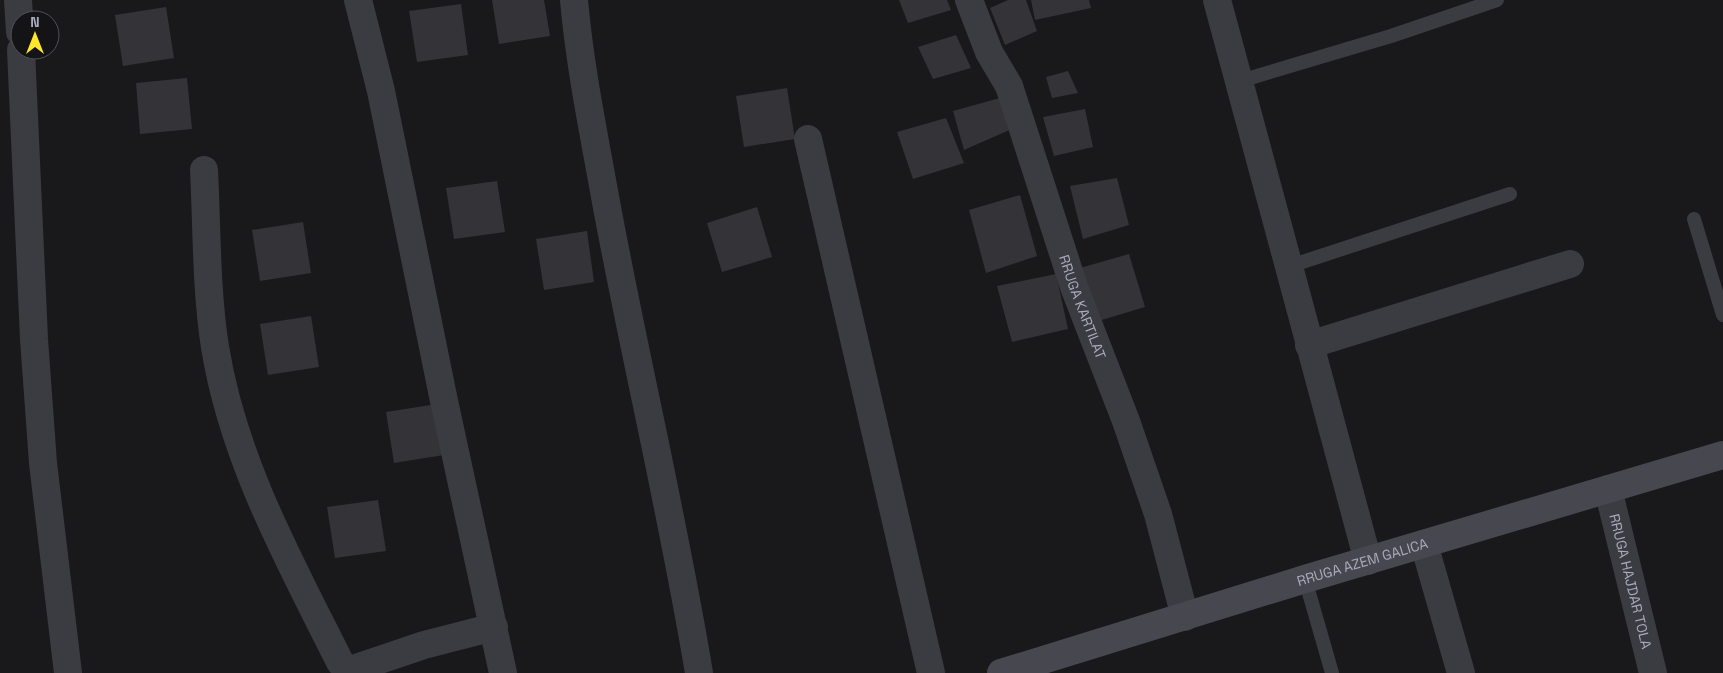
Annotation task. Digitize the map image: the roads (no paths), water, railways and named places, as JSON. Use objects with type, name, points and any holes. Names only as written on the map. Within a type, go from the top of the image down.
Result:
[{"type":"main road","name":"RRUGA AZEM GALICA","points":[[1001,673],[1306,579],[1723,455]]},
{"type":"street","points":[[358,0],[381,91],[444,401],[503,673]]},
{"type":"street","points":[[574,0],[579,52],[628,318],[686,599],[699,673]]},
{"type":"street","name":"RRUGA KARTILAT","points":[[969,0],[989,52],[1009,86],[1074,287],[1126,421],[1158,514],[1185,617]]},
{"type":"street","points":[[1223,2],[1240,81],[1368,561]]},
{"type":"street","points":[[21,60],[36,367],[43,463],[68,673]]},
{"type":"street","points":[[808,139],[931,673]]},
{"type":"street","points":[[204,170],[215,347],[224,390],[241,449],[263,506],[340,662],[346,668],[353,669],[424,646],[494,627]]},
{"type":"street","points":[[1309,345],[1570,264]]},
{"type":"street","name":"RRUGA HAJDAR TOLA","points":[[1608,489],[1653,673]]},
{"type":"street","points":[[1424,544],[1461,673]]},
{"type":"lane","points":[[1240,81],[1391,36],[1497,0]]},
{"type":"lane","points":[[1290,266],[1510,194]]},
{"type":"lane","points":[[1694,219],[1723,315]]},
{"type":"lane","points":[[1306,579],[1332,673]]}]
